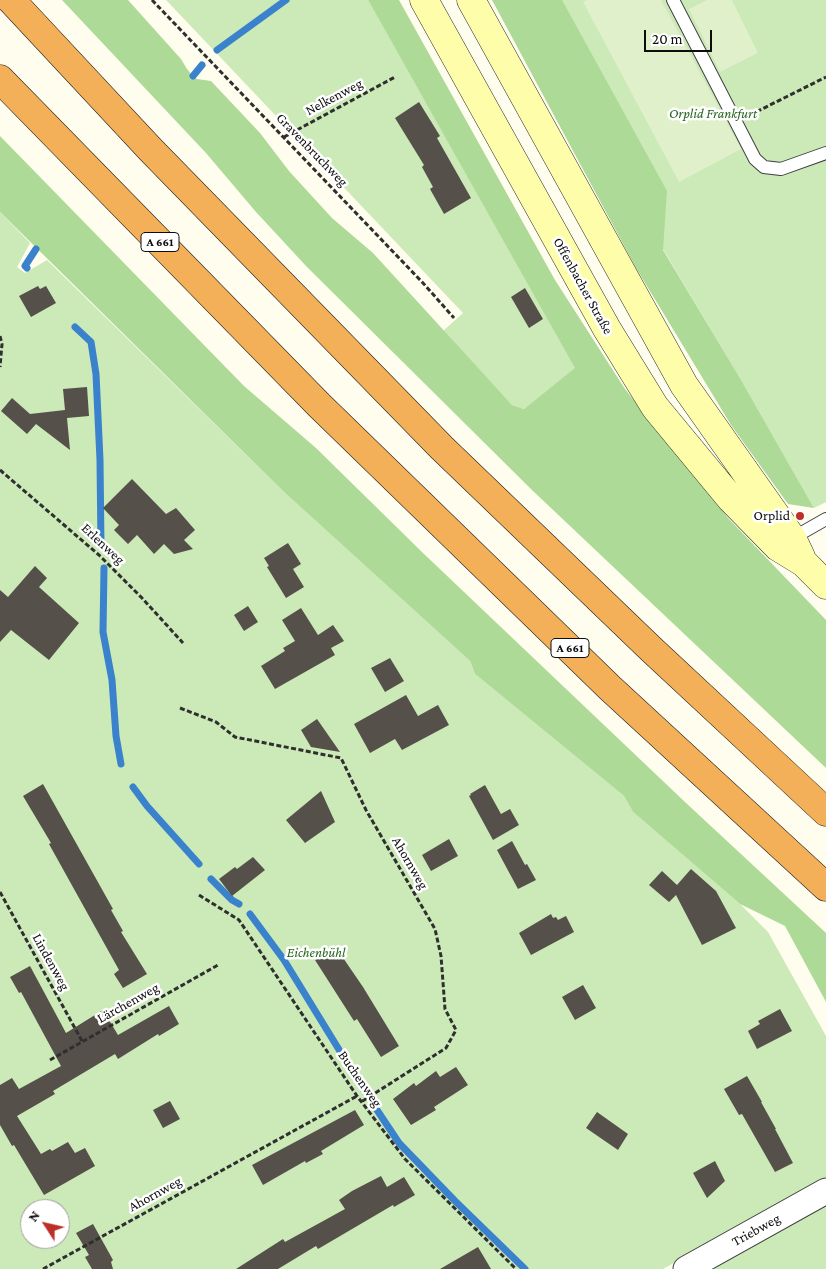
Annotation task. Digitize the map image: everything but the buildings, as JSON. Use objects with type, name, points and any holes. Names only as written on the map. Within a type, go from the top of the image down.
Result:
[{"type":"highway","points":[[11,0],[150,149],[442,448],[658,656],[826,812]]},
{"type":"highway","name":"A 661","points":[[0,79],[319,405],[610,688],[826,886]]},
{"type":"main road","name":"Offenbacher Straße","points":[[424,0],[607,329],[655,407],[732,499],[785,542],[826,585]]},
{"type":"main road","name":"Offenbacher Straße","points":[[471,0],[684,385],[785,542]]},
{"type":"street","name":"Triebweg","points":[[686,1269],[826,1191]]},
{"type":"lane","points":[[673,0],[755,160],[764,166],[781,169],[826,153]]},
{"type":"lane","points":[[785,542],[826,518]]},
{"type":"path","name":"Gravenbruchweg","points":[[152,0],[423,283],[454,318]]},
{"type":"path","name":"Nelkenweg","points":[[284,137],[395,77]]},
{"type":"path","points":[[736,122],[826,77]]},
{"type":"path","points":[[0,336],[2,344],[0,366]]},
{"type":"path","name":"Erlenweg","points":[[0,470],[99,555],[183,643]]},
{"type":"path","name":"Ahornweg","points":[[180,708],[216,722],[235,737],[340,758],[366,810],[434,929],[441,956],[445,1009],[456,1030],[446,1048],[361,1102]]},
{"type":"path","name":"Lindenweg","points":[[0,892],[82,1041]]},
{"type":"path","name":"Buchenweg","points":[[199,895],[239,920],[361,1102],[405,1159],[516,1269]]},
{"type":"path","name":"Lärchenweg","points":[[50,1060],[218,965]]},
{"type":"path","name":"Ahornweg","points":[[43,1269],[357,1096]]},
{"type":"green space","points":[[62,0],[128,0],[181,59],[193,76],[197,79],[211,81],[260,133],[289,171],[332,218],[373,253],[512,405],[524,409],[575,368],[368,0],[399,0],[555,280],[625,389],[728,518],[826,620],[826,768],[533,491],[307,267],[256,212],[206,153]]},
{"type":"green space","points":[[166,0],[368,0],[576,368],[524,409],[512,405],[443,331],[463,313]]},
{"type":"green space","points":[[492,0],[562,0],[667,191],[663,250],[740,378],[814,508],[788,504],[731,425],[636,268]]},
{"type":"green space","name":"Orplid Frankfurt","points":[[514,0],[826,0],[826,502],[814,508],[740,378]]},
{"type":"green space","points":[[587,0],[661,0],[741,149],[679,182],[583,2]]},
{"type":"green space","points":[[707,0],[732,0],[758,53],[720,72],[689,9]]},
{"type":"green space","points":[[0,136],[244,386],[316,448],[423,553],[826,933],[826,1002],[785,926],[740,904],[633,812],[624,796],[475,674],[470,661],[284,492],[0,212]]},
{"type":"green space","name":"Eichenbühl","points":[[0,212],[30,243],[17,267],[25,273],[47,260],[284,492],[470,661],[475,674],[624,796],[633,812],[740,904],[768,932],[826,1036],[826,1178],[663,1269],[0,1269]]},
{"type":"green space","points":[[826,1200],[826,1269],[701,1269]]},
{"type":"waterway","points":[[217,50],[286,0]]},
{"type":"waterway","points":[[193,76],[202,65]]},
{"type":"waterway","points":[[27,268],[25,266],[36,249]]},
{"type":"waterway","points":[[75,327],[91,342],[96,374],[101,546]]},
{"type":"waterway","points":[[104,568],[103,632],[112,680],[116,736],[121,764]]},
{"type":"waterway","points":[[133,787],[147,806],[199,864]]},
{"type":"waterway","points":[[211,879],[232,900],[239,904]]},
{"type":"waterway","points":[[250,914],[284,960],[365,1092]]},
{"type":"waterway","points":[[375,1107],[399,1143],[525,1269]]},
{"type":"place","name":"Orplid","points":[[800,516]]}]
